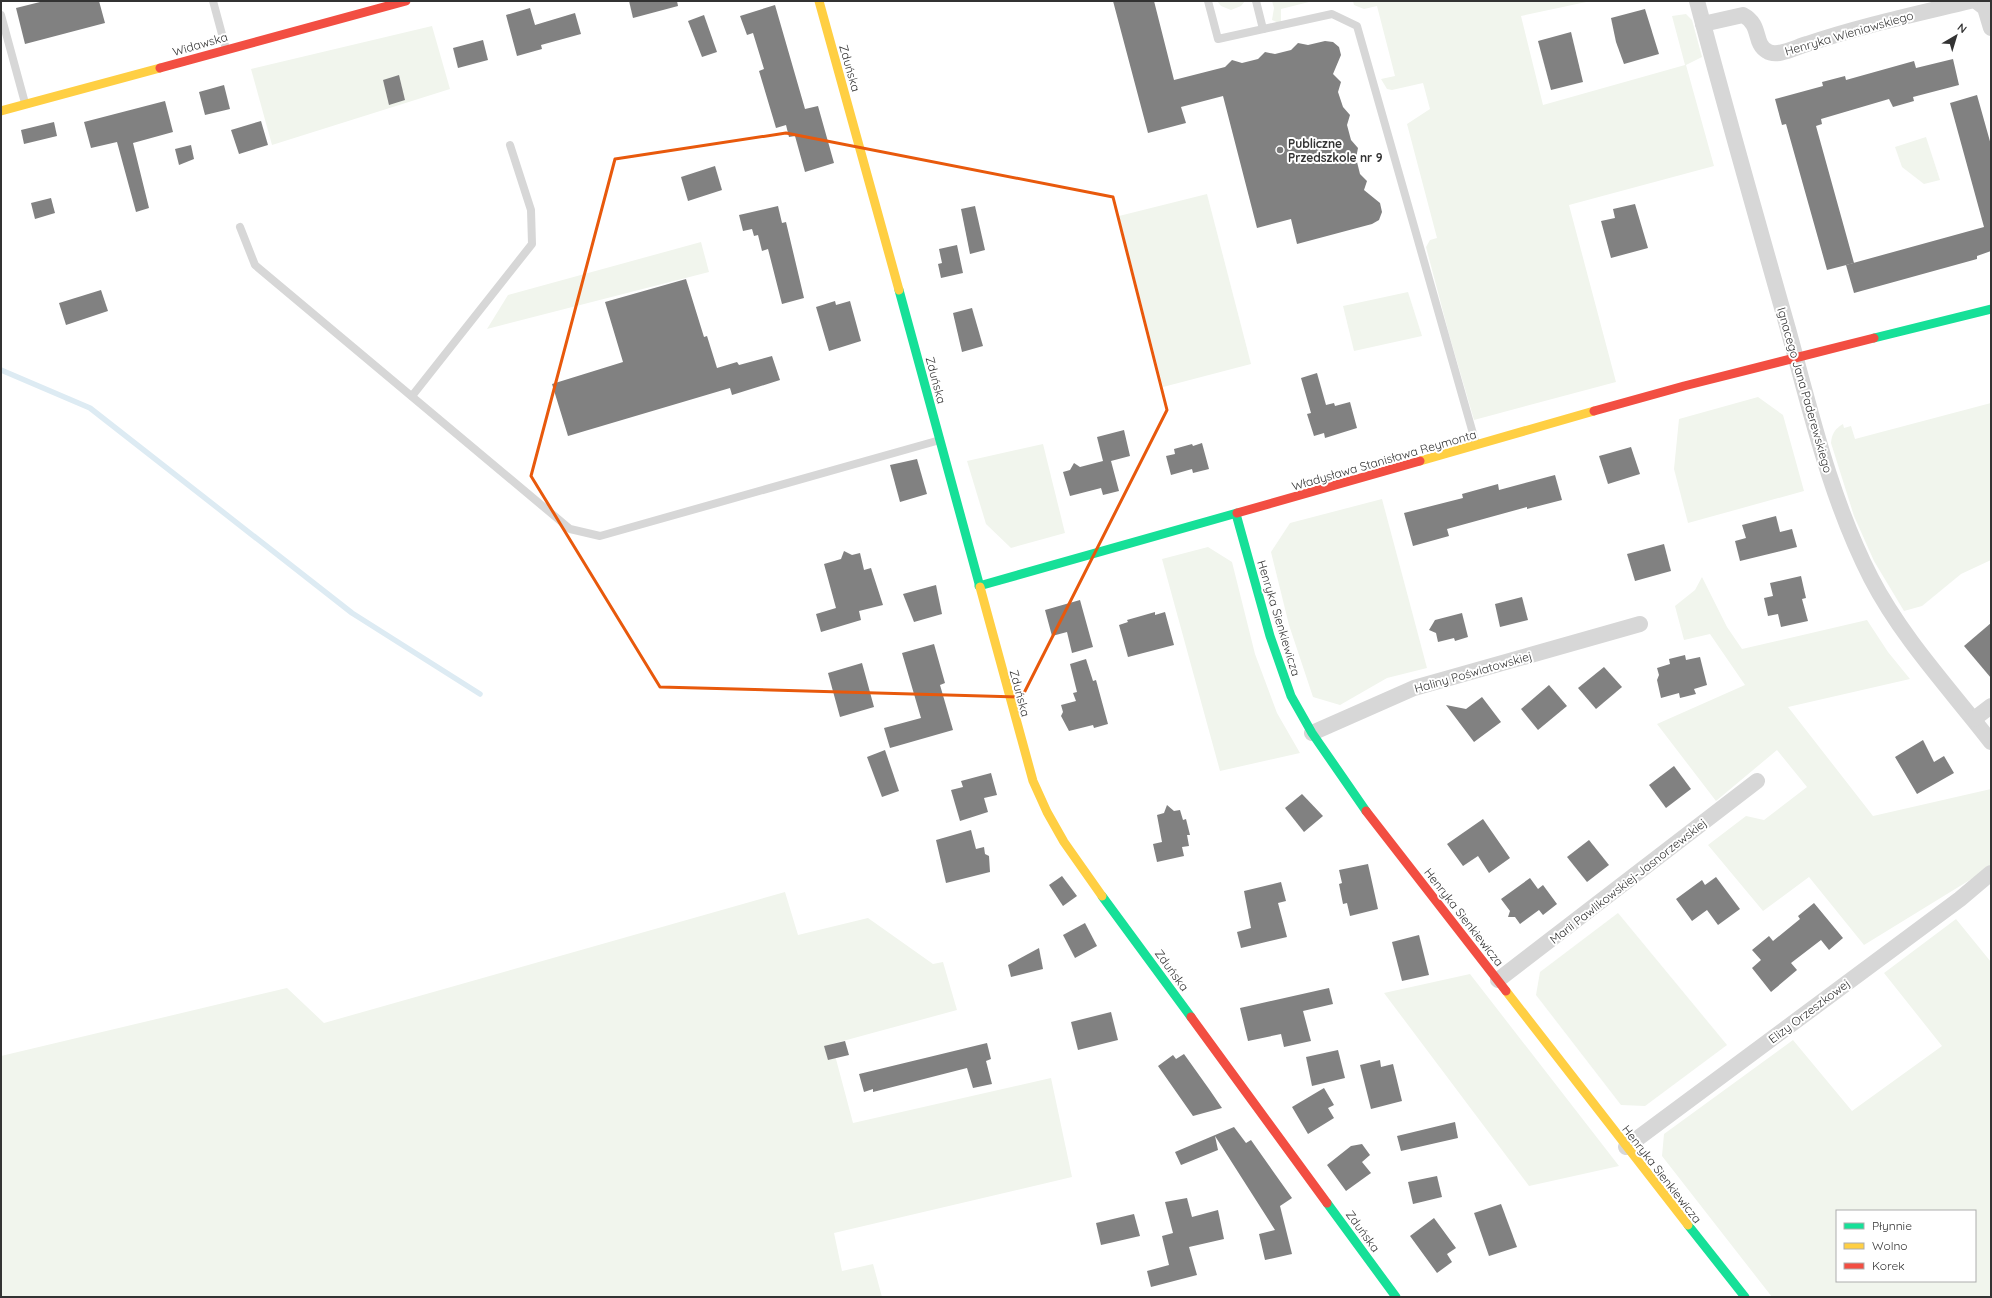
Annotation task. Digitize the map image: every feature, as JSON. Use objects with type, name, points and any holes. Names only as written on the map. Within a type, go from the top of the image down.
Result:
[{"type":"street","name":"Widawska","points":[[1,111],[406,1]]},
{"type":"street","name":"Zduńska","points":[[819,1],[1029,770],[1041,801],[1052,823],[1070,852],[1396,1297]]},
{"type":"street","name":"Ignacego Jana Paderewskiego","points":[[1697,1],[1828,472],[1847,527],[1872,580],[1909,638],[1991,742]]},
{"type":"street","name":"Henryka Wieniawskiego","points":[[1703,24],[1743,15],[1754,22],[1761,46],[1766,51],[1774,54],[1819,40],[1970,1]]},
{"type":"street","points":[[1976,1],[1985,8],[1991,28]]},
{"type":"street","points":[[1795,356],[1991,308]]},
{"type":"street","name":"Władysława Stanisława Reymonta","points":[[979,586],[1684,386],[1795,356]]},
{"type":"street","name":"Henryka Sienkiewicza","points":[[1236,514],[1270,636],[1291,696],[1312,733],[1359,803],[1498,980],[1626,1147],[1745,1297]]},
{"type":"street","name":"Haliny Poświatowskiej","points":[[1312,733],[1414,688],[1640,624]]},
{"type":"street","points":[[1974,719],[1991,706]]},
{"type":"street","name":"Marii Pawlikowskiej-Jasnorzewskiej","points":[[1498,980],[1757,781]]},
{"type":"street","name":"Elizy Orzeszkowej","points":[[1626,1147],[1960,899],[1991,874]]},
{"type":"lane","points":[[213,1],[226,49]]},
{"type":"lane","points":[[1208,1],[1218,39],[1332,14],[1357,26],[1476,446]]},
{"type":"lane","points":[[1256,1],[1263,29]]},
{"type":"lane","points":[[1,15],[26,105]]},
{"type":"lane","points":[[412,396],[532,244],[531,210],[510,145]]},
{"type":"lane","points":[[240,227],[255,265],[570,529],[600,536],[940,440]]},
{"type":"highlighted area","points":[[786,133],[1113,197],[1167,410],[1022,697],[660,687],[531,476],[615,159]]},
{"type":"shaded area","points":[[1217,1],[1245,1],[1241,6],[1231,10],[1221,6]]},
{"type":"shaded area","points":[[1272,1],[1313,1],[1281,9],[1281,24],[1272,20],[1274,8]]},
{"type":"shaded area","points":[[1353,1],[1591,1],[1521,16],[1543,105],[1685,65],[1672,16],[1686,14],[1692,20],[1702,57],[1686,65],[1714,166],[1569,205],[1616,382],[1474,420],[1426,247],[1430,240],[1437,238],[1407,124],[1430,109],[1423,83],[1392,90],[1387,89],[1381,79],[1395,76],[1377,6],[1364,9],[1354,5]]},
{"type":"shaded area","points":[[432,26],[450,89],[272,145],[251,69]]},
{"type":"shaded area","points":[[1926,137],[1940,180],[1924,184],[1902,167],[1895,147]]},
{"type":"shaded area","points":[[1207,194],[1251,364],[1163,387],[1119,216]]},
{"type":"shaded area","points":[[701,242],[709,272],[487,329],[508,295]]},
{"type":"shaded area","points":[[1408,292],[1422,336],[1354,351],[1343,306]]},
{"type":"shaded area","points":[[1758,397],[1783,415],[1804,491],[1688,523],[1674,469],[1679,419]]},
{"type":"shaded area","points":[[1991,403],[1991,560],[1961,574],[1922,606],[1904,611],[1874,561],[1854,516],[1831,443],[1833,434],[1843,424],[1844,428],[1851,426],[1855,439]]},
{"type":"shaded area","points":[[1043,444],[1065,533],[1011,548],[986,524],[967,461]]},
{"type":"shaded area","points":[[1382,499],[1427,668],[1387,678],[1340,705],[1313,697],[1289,625],[1271,552],[1290,523]]},
{"type":"shaded area","points":[[1208,547],[1232,562],[1255,654],[1277,713],[1300,753],[1220,771],[1162,559]]},
{"type":"shaded area","points":[[1702,577],[1727,627],[1742,649],[1867,620],[1888,652],[1910,679],[1788,707],[1873,816],[1991,789],[1991,867],[1864,945],[1809,877],[1763,911],[1708,845],[1746,816],[1764,820],[1807,787],[1777,750],[1716,801],[1657,724],[1745,685],[1710,634],[1684,640],[1675,606],[1695,590]]},
{"type":"shaded area","points":[[785,892],[798,935],[868,918],[933,964],[943,962],[957,1010],[832,1044],[853,1123],[1051,1078],[1072,1177],[834,1233],[842,1271],[873,1264],[882,1297],[1,1297],[1,1056],[287,988],[324,1023]]},
{"type":"shaded area","points":[[1618,913],[1727,1045],[1645,1106],[1621,1105],[1536,995],[1540,972]]},
{"type":"shaded area","points":[[1956,919],[1991,962],[1991,1297],[1772,1297],[1662,1156],[1664,1134],[1793,1040],[1852,1111],[1942,1046],[1884,973]]},
{"type":"shaded area","points":[[1470,974],[1619,1166],[1529,1186],[1384,993]]},
{"type":"building","points":[[44,1],[99,1],[105,23],[25,44],[16,8]]},
{"type":"building","points":[[629,1],[677,1],[678,6],[633,18]]},
{"type":"building","points":[[1113,1],[1154,1],[1174,80],[1225,67],[1232,60],[1242,63],[1258,59],[1265,52],[1275,54],[1291,50],[1298,43],[1308,45],[1325,41],[1333,42],[1339,47],[1341,55],[1333,74],[1341,82],[1338,92],[1343,107],[1350,115],[1347,125],[1351,140],[1358,148],[1356,158],[1360,174],[1367,181],[1364,190],[1380,203],[1382,212],[1379,220],[1372,224],[1297,244],[1291,219],[1257,228],[1223,96],[1181,107],[1186,123],[1148,133]]},
{"type":"building","points":[[775,5],[805,109],[818,106],[834,163],[805,172],[795,136],[789,137],[786,125],[776,128],[759,71],[764,69],[753,33],[747,35],[740,16]]},
{"type":"building","points":[[530,8],[535,25],[575,13],[581,34],[541,45],[542,49],[517,56],[506,15]]},
{"type":"building","points":[[1645,9],[1659,54],[1624,64],[1616,42],[1611,18]]},
{"type":"building","points":[[704,15],[717,52],[702,57],[688,21]]},
{"type":"building","points":[[1571,32],[1583,82],[1551,90],[1538,41]]},
{"type":"building","points":[[483,40],[488,60],[458,68],[453,48]]},
{"type":"building","points":[[1953,59],[1959,85],[1913,97],[1914,101],[1893,107],[1889,99],[1821,119],[1822,124],[1816,126],[1854,263],[1827,270],[1786,124],[1782,125],[1775,99],[1823,86],[1822,82],[1845,76],[1846,80],[1914,61],[1916,68]]},
{"type":"building","points":[[399,75],[405,100],[389,105],[383,80]]},
{"type":"building","points":[[224,85],[230,109],[205,115],[199,92]]},
{"type":"building","points":[[1977,95],[1991,145],[1991,251],[1977,256],[1977,259],[1854,293],[1846,265],[1984,227],[1950,103]]},
{"type":"building","points":[[165,101],[173,132],[133,143],[149,208],[136,212],[117,142],[91,148],[84,122]]},
{"type":"building","points":[[261,121],[268,145],[239,154],[231,130]]},
{"type":"building","points":[[54,122],[57,136],[24,144],[21,130]]},
{"type":"building","points":[[191,145],[194,159],[179,165],[175,149]]},
{"type":"building","points":[[715,166],[722,190],[688,201],[681,177]]},
{"type":"building","points":[[51,198],[55,213],[35,219],[31,203]]},
{"type":"building","points":[[1635,204],[1648,248],[1611,258],[1601,221],[1615,218],[1613,209]]},
{"type":"building","points":[[778,206],[782,223],[786,222],[804,298],[782,304],[768,249],[762,251],[758,235],[754,236],[752,229],[743,231],[739,215]]},
{"type":"building","points":[[975,206],[985,250],[970,254],[961,209]]},
{"type":"building","points":[[957,245],[963,273],[941,278],[938,264],[942,263],[939,249]]},
{"type":"building","points":[[686,279],[704,337],[707,336],[717,368],[737,362],[739,365],[772,356],[780,380],[732,395],[730,388],[568,436],[552,384],[623,362],[605,302]]},
{"type":"building","points":[[101,290],[108,311],[66,325],[59,303]]},
{"type":"building","points":[[835,301],[836,305],[850,301],[861,341],[829,351],[816,307]]},
{"type":"building","points":[[972,308],[983,346],[962,352],[953,313]]},
{"type":"building","points":[[1317,373],[1326,405],[1334,403],[1335,406],[1350,402],[1357,428],[1325,438],[1324,433],[1314,436],[1307,414],[1311,413],[1301,378]]},
{"type":"building","points":[[1124,430],[1130,456],[1111,461],[1119,491],[1103,495],[1101,488],[1070,496],[1063,472],[1070,470],[1074,463],[1080,467],[1103,461],[1097,437]]},
{"type":"building","points":[[1202,443],[1209,469],[1193,473],[1192,469],[1171,475],[1166,456],[1175,454],[1174,449]]},
{"type":"building","points":[[1631,447],[1640,474],[1608,484],[1599,456]]},
{"type":"building","points":[[917,459],[927,494],[900,502],[890,465]]},
{"type":"building","points":[[1555,475],[1562,500],[1527,509],[1527,507],[1447,529],[1449,536],[1413,546],[1404,513],[1463,498],[1462,494],[1498,484],[1499,490]]},
{"type":"building","points":[[1776,516],[1780,532],[1792,529],[1797,547],[1740,561],[1735,541],[1746,538],[1742,525]]},
{"type":"building","points":[[1664,544],[1671,571],[1635,581],[1627,554]]},
{"type":"building","points":[[844,551],[852,555],[860,553],[864,570],[871,568],[883,605],[859,611],[861,620],[821,632],[816,614],[836,608],[824,564],[841,559]]},
{"type":"building","points":[[1801,576],[1806,598],[1802,599],[1808,621],[1781,627],[1778,614],[1768,616],[1764,598],[1773,596],[1770,583]]},
{"type":"building","points":[[936,585],[942,614],[914,622],[903,594]]},
{"type":"building","points":[[1522,597],[1528,620],[1500,627],[1495,604]]},
{"type":"building","points":[[1080,600],[1093,647],[1072,653],[1067,632],[1052,636],[1045,610]]},
{"type":"building","points":[[1155,612],[1155,615],[1165,612],[1174,645],[1128,657],[1119,625],[1128,622],[1127,620]]},
{"type":"building","points":[[1462,613],[1468,637],[1455,641],[1454,638],[1438,642],[1436,633],[1429,630],[1435,620]]},
{"type":"building","points":[[1991,623],[1991,678],[1964,646]]},
{"type":"building","points":[[934,644],[945,683],[940,685],[953,730],[890,748],[884,728],[921,718],[902,653]]},
{"type":"building","points":[[1685,655],[1686,660],[1700,657],[1707,685],[1694,689],[1696,694],[1680,698],[1679,693],[1661,698],[1657,680],[1659,675],[1657,668],[1670,664],[1669,659]]},
{"type":"building","points":[[1086,659],[1093,681],[1096,680],[1108,724],[1094,728],[1093,725],[1069,731],[1061,716],[1063,712],[1061,705],[1076,701],[1073,693],[1077,692],[1070,664]]},
{"type":"building","points":[[862,663],[874,707],[840,717],[828,673]]},
{"type":"building","points":[[1604,667],[1622,687],[1596,709],[1578,688]]},
{"type":"building","points":[[1549,685],[1567,706],[1538,730],[1521,709]]},
{"type":"building","points":[[1482,697],[1501,722],[1474,742],[1446,705],[1466,709]]},
{"type":"building","points":[[1923,740],[1934,762],[1944,756],[1954,773],[1917,794],[1895,757]]},
{"type":"building","points":[[885,750],[899,791],[882,797],[867,757]]},
{"type":"building","points":[[1674,766],[1691,789],[1666,808],[1649,785]]},
{"type":"building","points":[[991,773],[997,795],[984,798],[988,812],[960,821],[951,790],[963,787],[961,781]]},
{"type":"building","points":[[1302,794],[1323,816],[1304,832],[1285,808]]},
{"type":"building","points":[[1167,805],[1174,811],[1180,810],[1183,820],[1186,819],[1190,835],[1187,835],[1189,846],[1182,847],[1184,856],[1157,862],[1153,844],[1162,842],[1157,815],[1164,813]]},
{"type":"building","points":[[1483,819],[1510,858],[1489,873],[1478,856],[1463,866],[1447,844]]},
{"type":"building","points":[[971,830],[976,849],[984,847],[985,854],[989,856],[990,872],[946,883],[936,840]]},
{"type":"building","points":[[1589,840],[1609,865],[1587,882],[1567,857]]},
{"type":"building","points":[[1368,864],[1378,909],[1350,916],[1347,903],[1343,904],[1339,884],[1342,883],[1339,870]]},
{"type":"building","points":[[1062,876],[1077,896],[1063,906],[1049,885]]},
{"type":"building","points":[[1716,877],[1740,909],[1718,925],[1707,910],[1692,921],[1676,899],[1702,880],[1705,885]]},
{"type":"building","points":[[1530,878],[1538,889],[1543,885],[1557,904],[1543,915],[1539,910],[1520,924],[1515,917],[1508,917],[1510,911],[1501,899]]},
{"type":"building","points":[[1281,882],[1286,901],[1278,903],[1287,937],[1241,948],[1237,932],[1251,928],[1244,891]]},
{"type":"building","points":[[1814,903],[1843,938],[1829,950],[1821,940],[1791,963],[1797,970],[1771,992],[1752,968],[1761,960],[1752,950],[1769,936],[1773,941],[1800,919],[1798,916]]},
{"type":"building","points":[[1085,923],[1097,946],[1075,958],[1063,935]]},
{"type":"building","points":[[1419,935],[1429,975],[1402,981],[1392,942]]},
{"type":"building","points":[[1039,948],[1043,969],[1011,977],[1008,965]]},
{"type":"building","points":[[1329,988],[1333,1004],[1303,1011],[1311,1041],[1284,1047],[1281,1034],[1248,1041],[1240,1008]]},
{"type":"building","points":[[1111,1012],[1118,1040],[1078,1050],[1071,1022]]},
{"type":"building","points":[[845,1041],[849,1055],[828,1060],[824,1046]]},
{"type":"building","points":[[987,1043],[991,1059],[986,1061],[992,1084],[973,1088],[967,1068],[873,1092],[873,1089],[864,1092],[859,1074]]},
{"type":"building","points":[[1338,1050],[1345,1078],[1312,1086],[1306,1057]]},
{"type":"building","points":[[1184,1054],[1222,1108],[1193,1116],[1158,1066],[1173,1055],[1176,1059]]},
{"type":"building","points":[[1380,1060],[1381,1067],[1393,1064],[1402,1101],[1371,1109],[1360,1065]]},
{"type":"building","points":[[1324,1088],[1334,1105],[1328,1108],[1334,1118],[1308,1134],[1292,1107]]},
{"type":"building","points":[[1455,1122],[1458,1138],[1401,1151],[1397,1136]]},
{"type":"building","points":[[1234,1127],[1246,1143],[1251,1140],[1292,1198],[1280,1206],[1292,1254],[1265,1260],[1259,1234],[1275,1230],[1215,1136],[1218,1150],[1181,1165],[1175,1152]]},
{"type":"building","points":[[1362,1144],[1370,1155],[1362,1162],[1371,1173],[1346,1191],[1327,1165],[1351,1146]]},
{"type":"building","points":[[1437,1176],[1442,1197],[1413,1204],[1408,1182]]},
{"type":"building","points":[[1187,1198],[1192,1217],[1218,1210],[1224,1239],[1189,1247],[1197,1275],[1151,1287],[1147,1271],[1169,1265],[1162,1236],[1173,1233],[1165,1202]]},
{"type":"building","points":[[1501,1204],[1517,1247],[1489,1256],[1474,1213]]},
{"type":"building","points":[[1134,1214],[1140,1236],[1101,1245],[1096,1223]]},
{"type":"building","points":[[1434,1218],[1456,1248],[1447,1254],[1452,1262],[1437,1273],[1410,1236]]},
{"type":"waterway","points":[[1,370],[90,408],[352,613],[480,694]]},
{"type":"traffic: fast","points":[[899,290],[980,587]]},
{"type":"traffic: fast","points":[[1874,338],[1991,309]]},
{"type":"traffic: fast","points":[[979,586],[1237,513]]},
{"type":"traffic: fast","points":[[1236,514],[1270,636],[1291,696],[1312,733],[1366,811]]},
{"type":"traffic: fast","points":[[1102,896],[1191,1017]]},
{"type":"traffic: fast","points":[[1327,1203],[1396,1297]]},
{"type":"traffic: fast","points":[[1688,1225],[1745,1297]]},
{"type":"traffic: slow","points":[[819,1],[899,290]]},
{"type":"traffic: slow","points":[[1,111],[160,68]]},
{"type":"traffic: slow","points":[[1420,461],[1594,411]]},
{"type":"traffic: slow","points":[[980,587],[1033,781],[1047,812],[1064,842],[1102,896]]},
{"type":"traffic: slow","points":[[1506,991],[1688,1225]]},
{"type":"traffic: jam","points":[[160,68],[406,1]]},
{"type":"traffic: jam","points":[[1594,411],[1684,386],[1874,338]]},
{"type":"traffic: jam","points":[[1237,513],[1420,461]]},
{"type":"traffic: jam","points":[[1366,811],[1506,991]]},
{"type":"traffic: jam","points":[[1191,1017],[1327,1203]]},
{"type":"place","name":"Publiczne Przedszkole nr 9","points":[[1280,150]]}]
